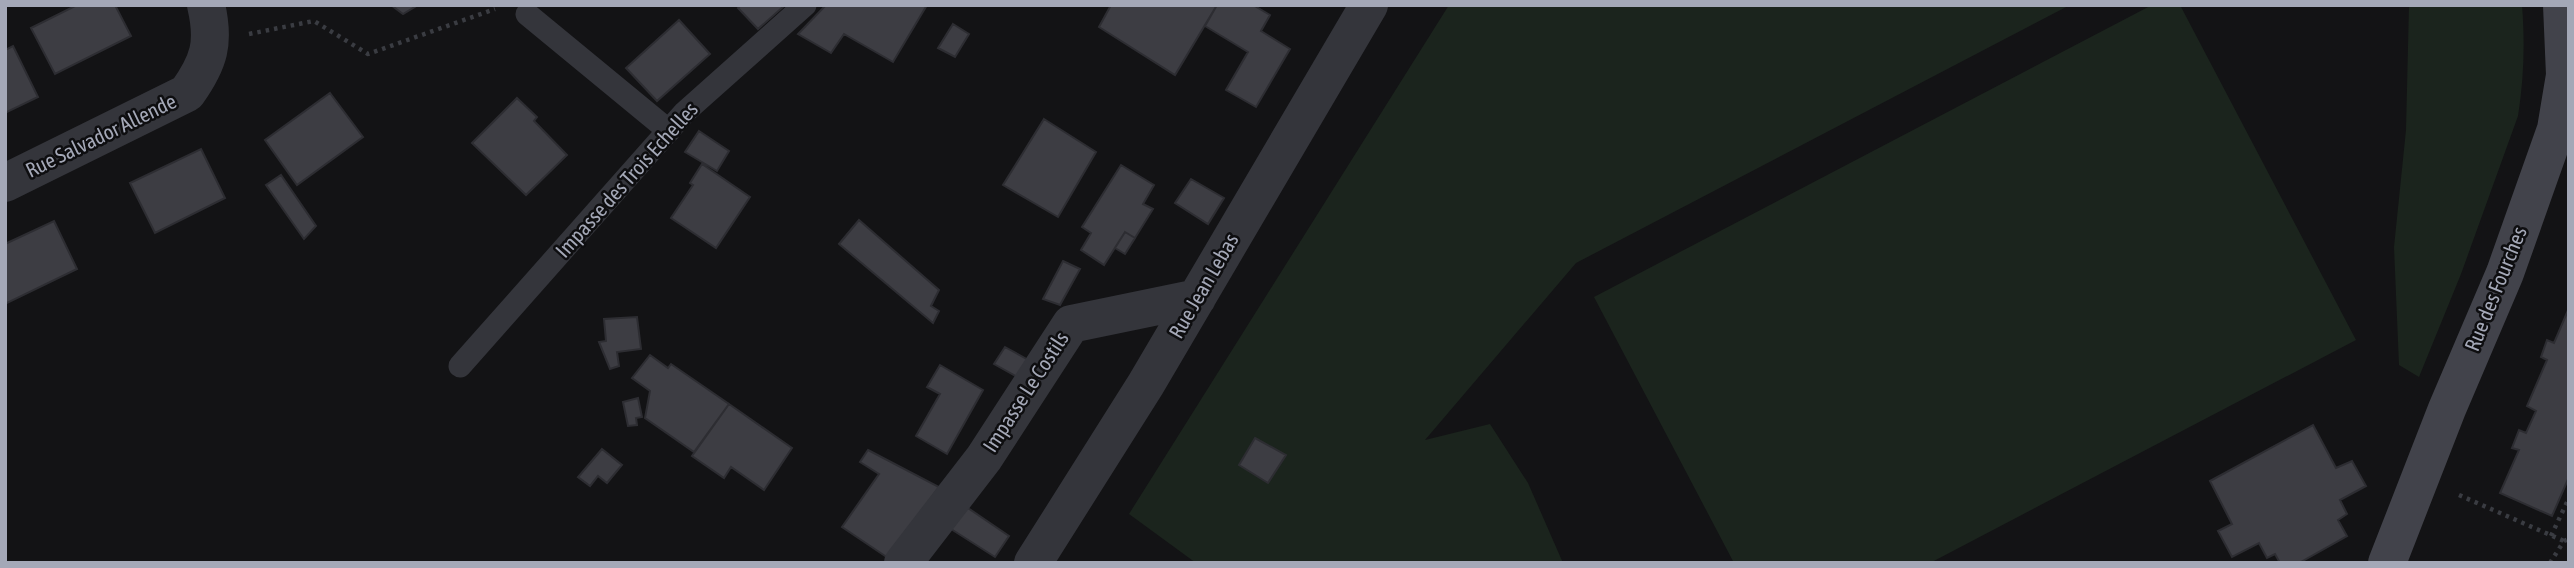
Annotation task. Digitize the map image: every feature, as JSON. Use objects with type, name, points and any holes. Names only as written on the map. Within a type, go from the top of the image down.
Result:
[{"type":"main road","name":"Rue des Fourches","points":[[2387,563],[2447,409],[2505,272],[2556,129],[2565,75],[2562,5]]},
{"type":"street","name":"Rue Jean Lebas","points":[[1034,563],[1197,298],[1369,5]]},
{"type":"street","name":"Rue Salvador Allende","points":[[5,183],[187,93],[205,68],[209,24]]},
{"type":"street","name":"Impasse Le Costils","points":[[903,563],[984,458],[1071,324],[1197,298]]},
{"type":"lane","name":"Impasse des Trois Echelles","points":[[460,366],[685,113],[805,5]]},
{"type":"lane","points":[[527,14],[670,131]]},
{"type":"path","points":[[209,24],[314,22],[368,54],[504,5]]},
{"type":"path","points":[[2447,489],[2551,536],[2566,540],[2550,563]]},
{"type":"path","points":[[2551,536],[2569,498]]},
{"type":"shaded area","points":[[1449,5],[2070,5],[1576,263],[1425,440],[1490,424],[1528,483],[1563,563],[1196,563],[1129,514]]},
{"type":"shaded area","points":[[2152,5],[2180,5],[2356,340],[1930,563],[1734,563],[1594,297]]},
{"type":"shaded area","points":[[2409,5],[2522,5],[2523,33],[2523,74],[2518,116],[2461,274],[2419,377],[2399,365],[2394,247],[2406,130]]},
{"type":"building","points":[[77,5],[115,5],[131,36],[55,74],[31,28]]},
{"type":"building","points":[[391,5],[418,5],[403,14]]},
{"type":"building","points":[[741,5],[784,6],[758,29],[738,8]]},
{"type":"building","points":[[826,5],[927,5],[893,62],[844,34],[831,53],[798,34]]},
{"type":"building","points":[[1111,5],[1217,5],[1175,75],[1099,27]]},
{"type":"building","points":[[1217,5],[1253,5],[1270,15],[1261,31],[1290,49],[1256,107],[1226,90],[1248,52],[1205,26]]},
{"type":"building","points":[[679,20],[710,54],[657,101],[626,68]]},
{"type":"building","points":[[953,24],[969,34],[955,57],[938,48]]},
{"type":"building","points":[[13,46],[38,97],[5,113],[5,50]]},
{"type":"building","points":[[330,93],[363,137],[297,185],[265,140]]},
{"type":"building","points":[[517,98],[537,117],[534,121],[567,155],[526,195],[472,143]]},
{"type":"building","points":[[1044,119],[1096,152],[1058,217],[1003,185]]},
{"type":"building","points":[[699,131],[729,151],[717,171],[685,152]]},
{"type":"building","points":[[201,149],[225,198],[155,233],[130,183]]},
{"type":"building","points":[[702,164],[750,197],[716,248],[671,218],[693,185],[690,183]]},
{"type":"building","points":[[1121,165],[1154,185],[1143,204],[1153,209],[1135,238],[1125,232],[1104,265],[1081,250],[1091,233],[1082,227]]},
{"type":"building","points":[[281,175],[316,226],[304,239],[266,185]]},
{"type":"building","points":[[1191,179],[1224,198],[1208,224],[1175,203]]},
{"type":"building","points":[[859,220],[939,290],[931,306],[939,311],[933,323],[839,244]]},
{"type":"building","points":[[54,221],[77,269],[5,304],[5,244]]},
{"type":"building","points":[[1125,232],[1135,238],[1125,254],[1115,248]]},
{"type":"building","points":[[1063,261],[1080,269],[1060,305],[1043,299]]},
{"type":"building","points":[[2569,308],[2569,477],[2552,516],[2500,493],[2519,450],[2512,448],[2519,430],[2526,433],[2536,411],[2527,406],[2547,360],[2541,357],[2547,340],[2554,343]]},
{"type":"building","points":[[637,317],[641,349],[617,352],[619,366],[610,369],[599,342],[606,341],[604,319]]},
{"type":"building","points":[[1005,347],[1032,362],[1021,379],[994,364]]},
{"type":"building","points":[[650,355],[668,368],[671,364],[729,404],[694,452],[645,418],[650,391],[632,378]]},
{"type":"building","points":[[940,365],[983,390],[947,454],[916,436],[940,394],[927,387]]},
{"type":"building","points":[[638,398],[642,417],[636,418],[637,425],[628,426],[623,402]]},
{"type":"building","points":[[729,404],[792,448],[764,490],[731,467],[724,478],[692,456]]},
{"type":"building","points":[[2313,425],[2336,468],[2352,461],[2366,486],[2340,500],[2347,514],[2338,520],[2347,536],[2299,563],[2280,563],[2275,554],[2267,558],[2259,543],[2232,557],[2218,531],[2232,524],[2210,481]]},
{"type":"building","points":[[1255,438],[1286,455],[1268,483],[1239,465]]},
{"type":"building","points":[[602,449],[622,465],[607,483],[598,476],[590,486],[578,477]]},
{"type":"building","points":[[868,450],[939,487],[888,558],[842,527],[879,474],[860,462]]},
{"type":"building","points":[[965,506],[1009,536],[995,557],[951,529]]}]
